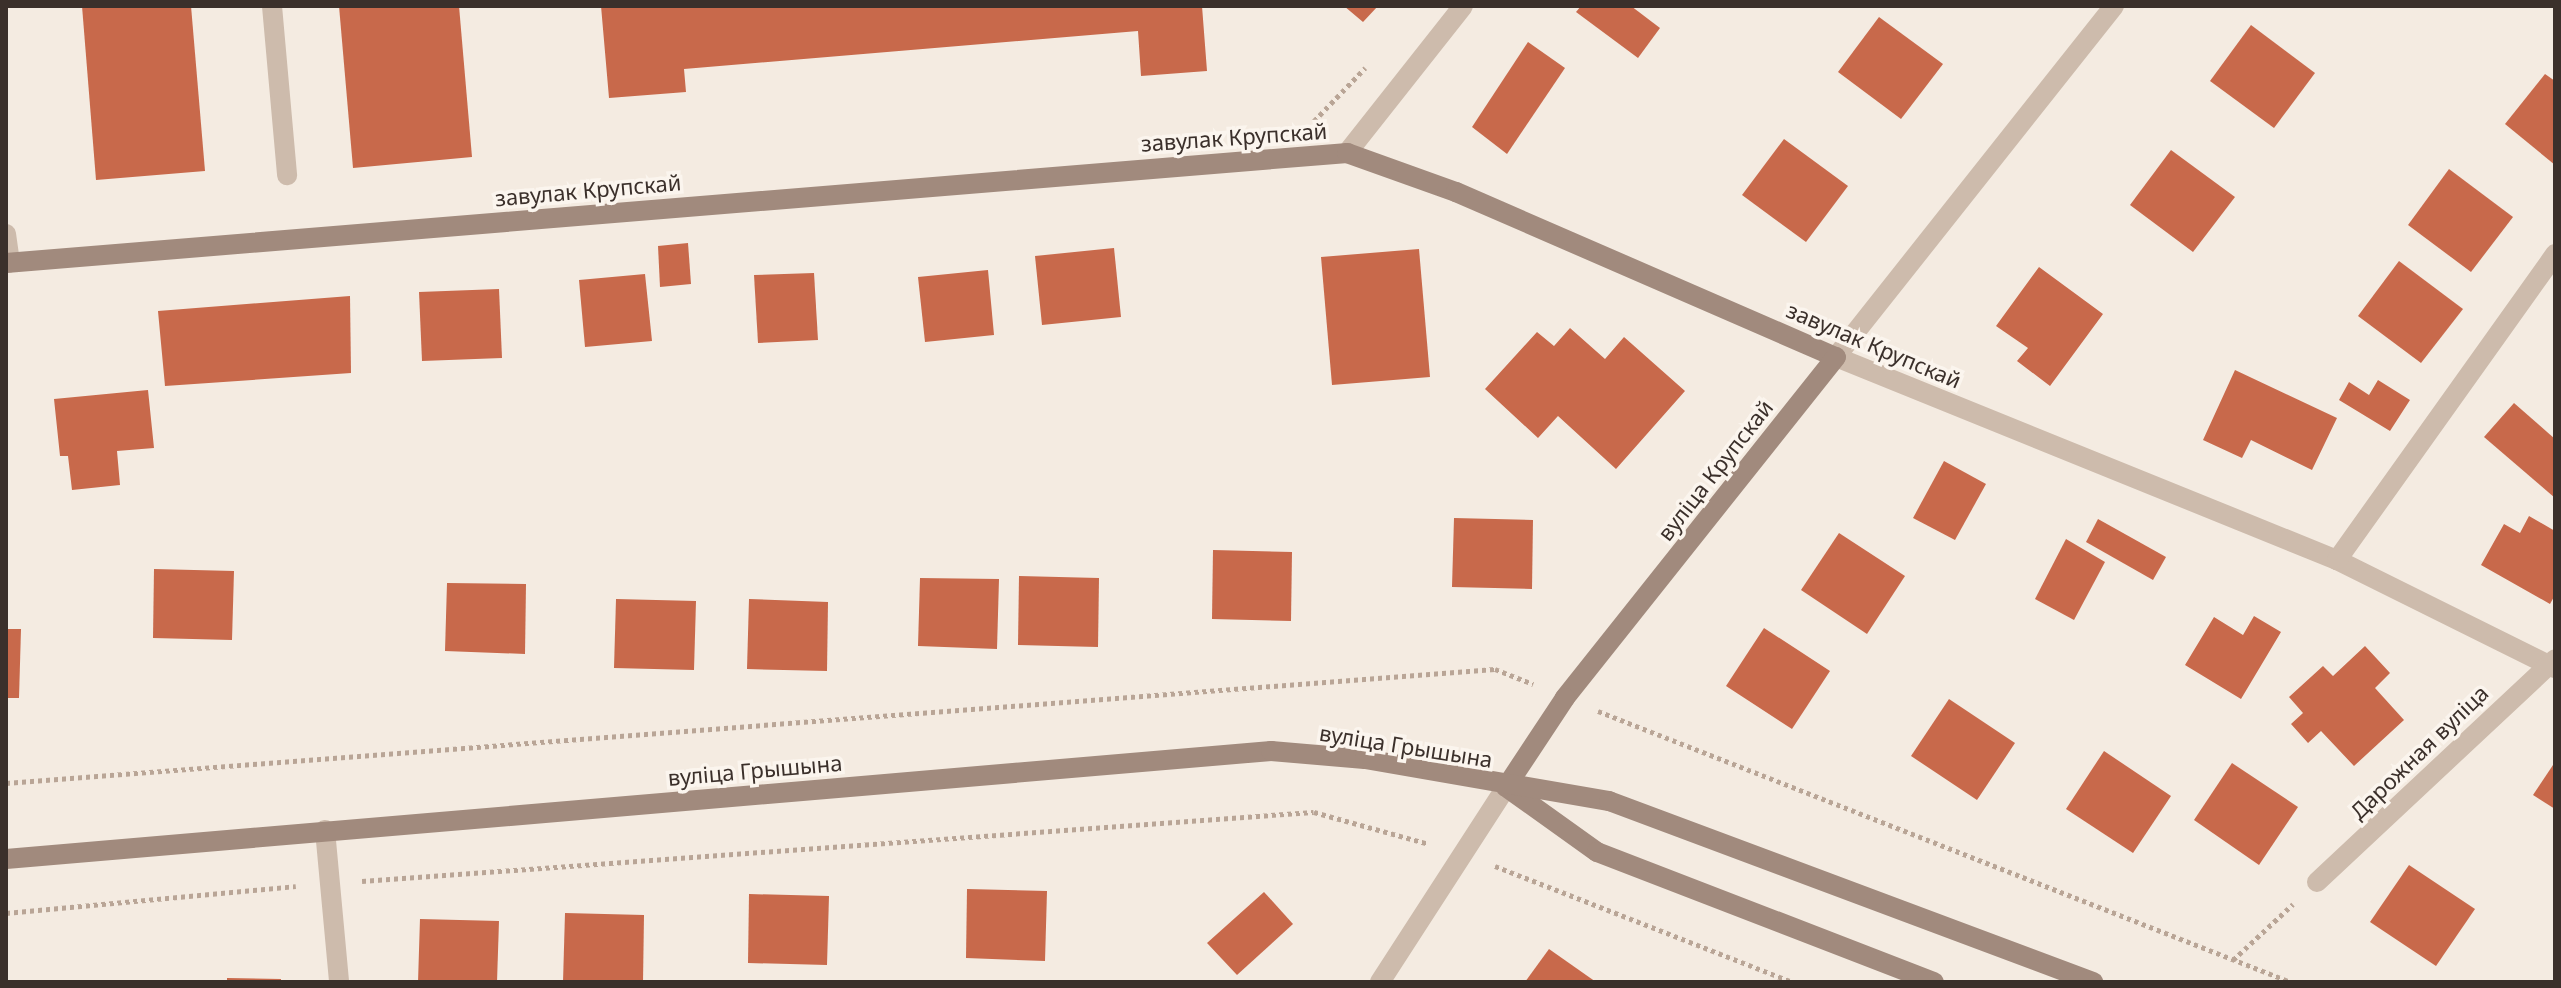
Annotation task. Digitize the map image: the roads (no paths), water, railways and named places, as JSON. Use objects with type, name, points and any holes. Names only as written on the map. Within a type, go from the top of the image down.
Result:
[{"type":"main road","name":"завулак Крупскай","points":[[8,263],[1347,153],[1456,192],[1836,357]]},
{"type":"main road","name":"вуліца Крупскай","points":[[1506,787],[1565,698],[1836,357]]},
{"type":"main road","name":"вуліца Грышына","points":[[6,859],[1271,751],[1365,759],[1506,787],[1609,801],[2093,982]]},
{"type":"main road","name":"вуліца Грышына","points":[[1506,787],[1597,852],[1934,982]]},
{"type":"street","points":[[272,6],[287,175]]},
{"type":"street","points":[[1347,153],[1463,6]]},
{"type":"street","name":"вуліца Крупскай","points":[[1836,357],[2114,6]]},
{"type":"street","points":[[6,234],[8,263]]},
{"type":"street","points":[[2337,560],[2555,254]]},
{"type":"street","name":"завулак Крупскай","points":[[1836,357],[2337,560],[2552,664]]},
{"type":"street","name":"Дарожная вуліца","points":[[2317,882],[2552,664]]},
{"type":"street","name":"вуліца Крупскай","points":[[1380,982],[1506,787]]},
{"type":"street","points":[[325,830],[339,982]]}]
